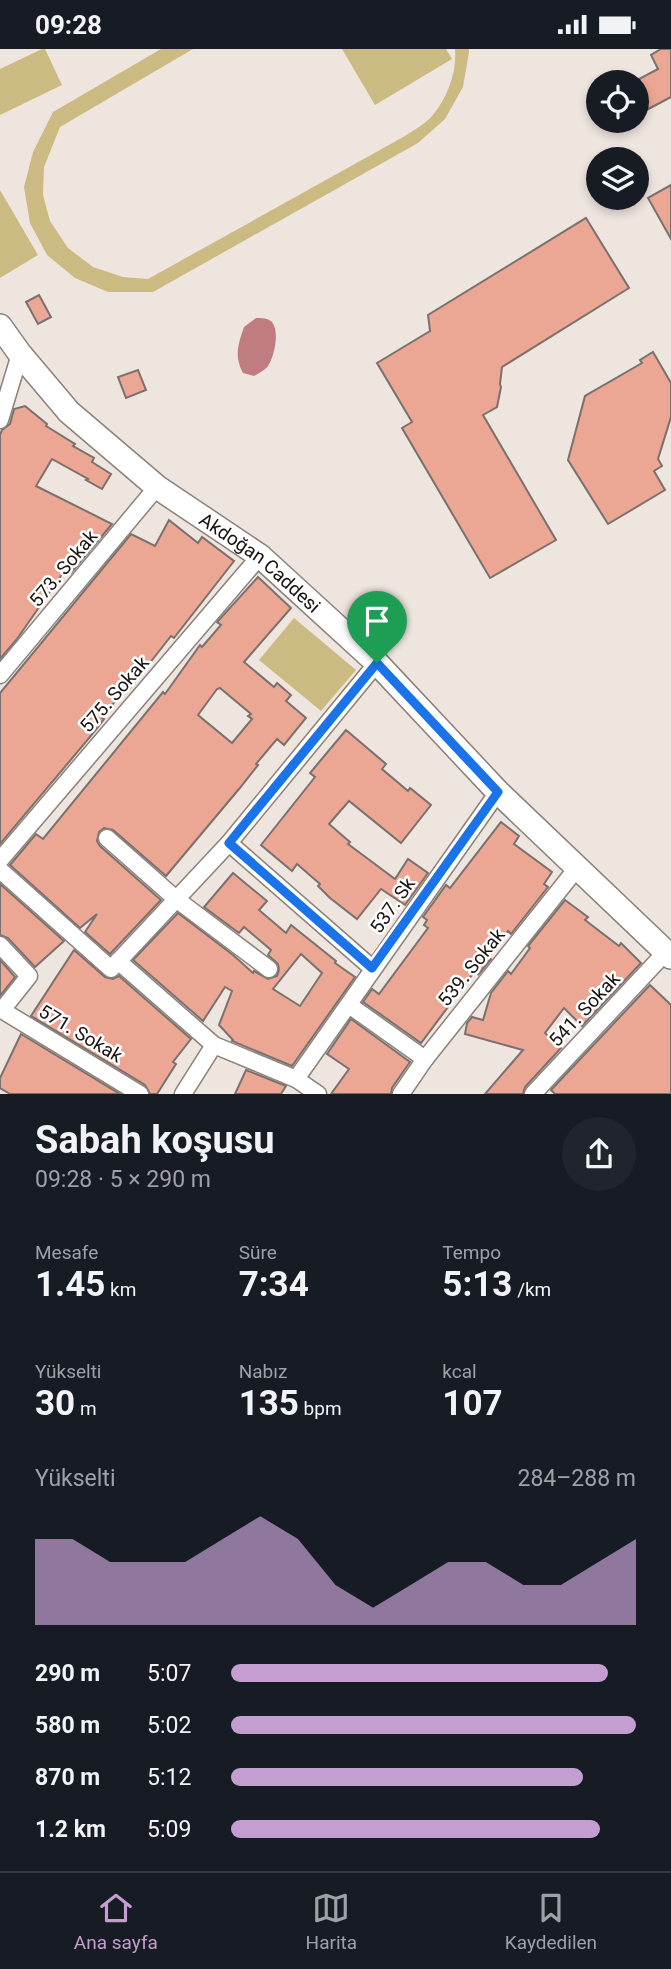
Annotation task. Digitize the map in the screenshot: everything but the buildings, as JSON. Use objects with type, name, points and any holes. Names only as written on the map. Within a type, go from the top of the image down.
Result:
[{"type":"main road","name":"Akdoğan Caddesi","points":[[0,326],[69,412],[157,487],[260,556],[377,663],[498,792],[669,957]]},
{"type":"street","points":[[0,421],[20,354]]},
{"type":"street","name":"573. Sokak","points":[[0,675],[157,487]]},
{"type":"street","name":"575. Sokak","points":[[0,860],[260,556]]},
{"type":"street","points":[[114,965],[229,843],[377,663]]},
{"type":"street","name":"537. Sk","points":[[296,1079],[498,792]]},
{"type":"street","points":[[107,838],[176,899],[269,969]]},
{"type":"street","points":[[229,843],[372,968]]},
{"type":"street","name":"539. Sokak","points":[[401,1094],[425,1059],[577,868]]},
{"type":"street","points":[[0,870],[214,1045],[296,1079],[318,1094]]},
{"type":"street","points":[[0,945],[29,976],[1,1009]]},
{"type":"street","name":"541. Sokak","points":[[539,1092],[669,957]]},
{"type":"street","points":[[349,1005],[425,1059]]},
{"type":"street","name":"571. Sokak","points":[[1,1009],[140,1094]]},
{"type":"street","points":[[183,1094],[214,1045]]},
{"type":"shaded area","points":[[45,49],[62,85],[0,115],[0,69]]},
{"type":"shaded area","points":[[161,49],[193,49],[60,127],[44,167],[43,195],[50,221],[68,248],[93,267],[123,277],[148,279],[416,129],[432,116],[446,93],[453,76],[455,49],[469,49],[469,52],[463,87],[445,119],[418,143],[153,292],[108,292],[75,278],[47,255],[30,223],[24,187],[33,152],[53,112]]},
{"type":"shaded area","points":[[342,49],[446,49],[452,59],[375,105]]},
{"type":"shaded area","points":[[0,190],[38,255],[0,278]]},
{"type":"shaded area","points":[[256,318],[272,322],[276,338],[268,366],[254,376],[243,373],[238,350],[244,327]]},
{"type":"shaded area","points":[[294,618],[356,670],[321,711],[259,660]]},
{"type":"route","points":[[377,663],[498,792],[372,968],[229,843],[377,663]]}]
